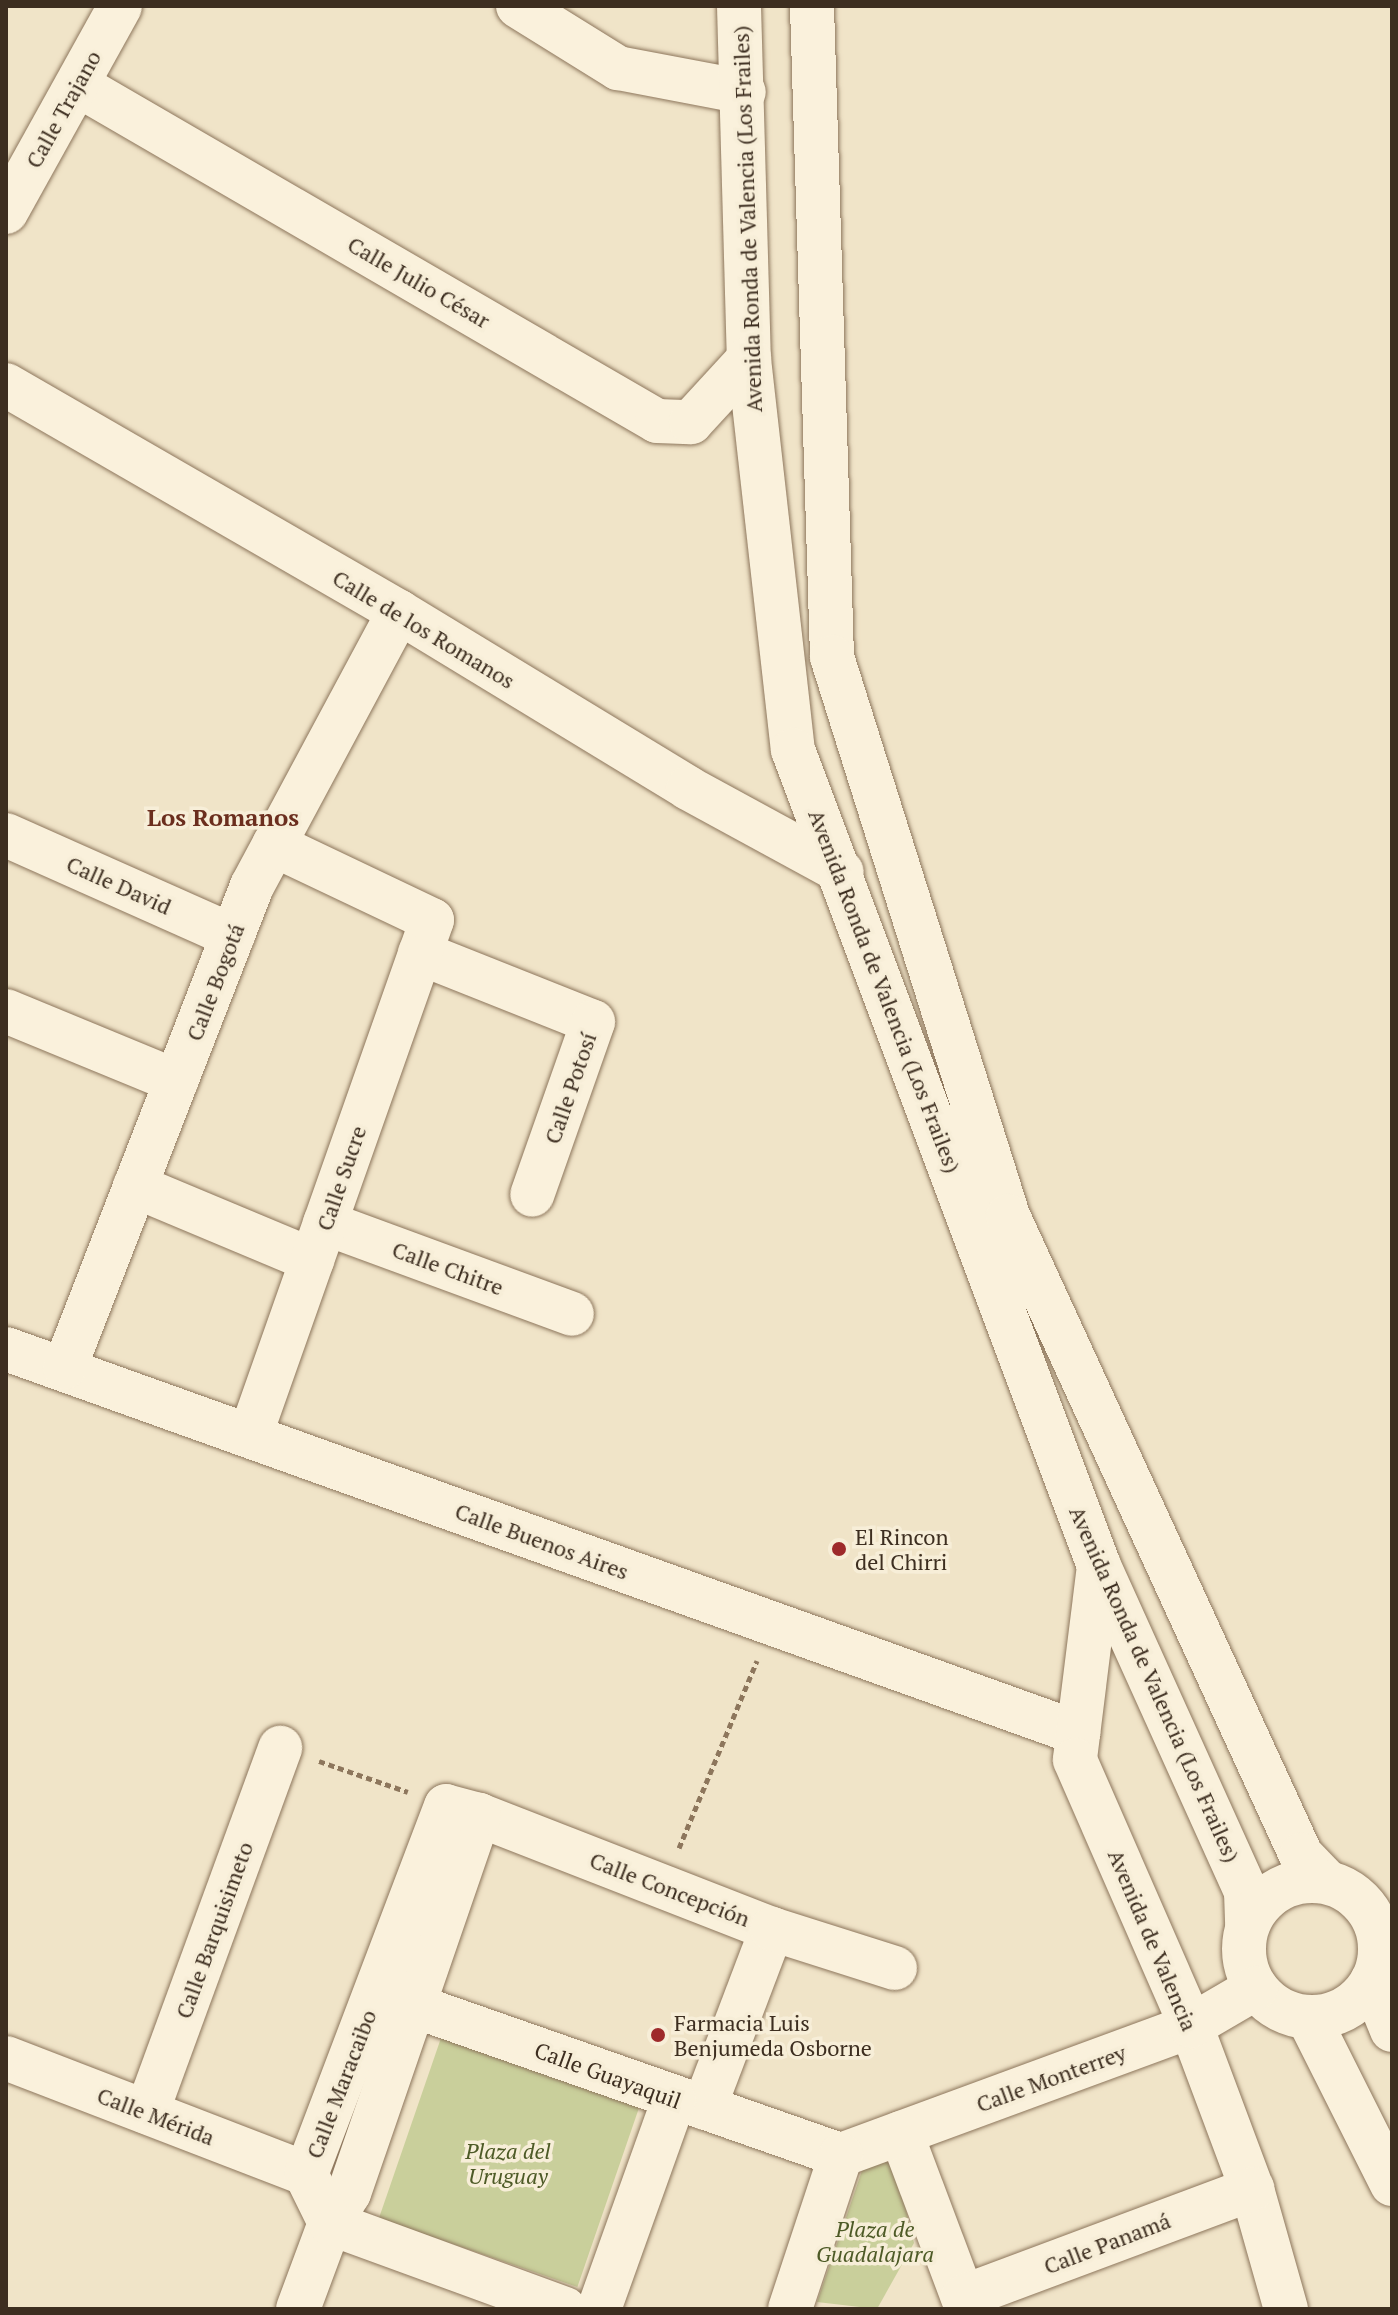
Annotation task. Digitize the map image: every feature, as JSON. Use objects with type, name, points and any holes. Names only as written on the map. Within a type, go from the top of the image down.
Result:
[{"type":"street","name":"Calle Trajano","points":[[6,212],[120,6]]},
{"type":"street","points":[[518,6],[618,68],[744,92]]},
{"type":"street","name":"Avenida Ronda de Valencia (Los Frailes)","points":[[739,6],[744,92],[749,359],[793,750],[842,872],[1099,1566],[1246,1892],[1247,1926]]},
{"type":"street","name":"Avenida Ronda de Valencia (Los Frailes)","points":[[812,6],[832,657],[1008,1216],[1301,1855],[1327,1882]]},
{"type":"street","name":"Calle Julio César","points":[[78,85],[657,421],[691,422],[749,359]]},
{"type":"street","name":"Calle de los Romanos","points":[[6,385],[399,612],[688,788],[842,872]]},
{"type":"street","name":"Calle Bogotá","points":[[65,1367],[233,936],[274,845],[399,612]]},
{"type":"street","name":"Calle David","points":[[6,835],[233,936]]},
{"type":"street","points":[[274,845],[426,936]]},
{"type":"street","name":"Calle Potosí","points":[[426,936],[593,1022],[532,1195]]},
{"type":"street","name":"Calle Sucre","points":[[250,1436],[426,936]]},
{"type":"street","points":[[6,1011],[176,1081]]},
{"type":"street","name":"Calle Chitre","points":[[135,1186],[572,1314]]},
{"type":"street","name":"Calle Buenos Aires","points":[[6,1349],[65,1367],[1078,1733]]},
{"type":"street","name":"Avenida de Valencia","points":[[1099,1566],[1075,1760],[1191,2026],[1252,2189],[1286,2309]]},
{"type":"street","name":"Calle Barquisimeto","points":[[147,2112],[280,1748]]},
{"type":"street","points":[[298,2309],[330,2223],[349,2193],[396,1999],[462,1810]]},
{"type":"street","name":"Calle Concepción","points":[[462,1810],[772,1929],[689,2104]]},
{"type":"street","points":[[1327,1882],[1382,1910],[1380,1960],[1372,1981],[1345,2008],[1308,2017],[1270,2003],[1256,1988],[1246,1968],[1247,1926],[1270,1895],[1288,1885],[1327,1882]]},
{"type":"street","points":[[772,1929],[895,1968]]},
{"type":"street","points":[[1372,1981],[1392,2030]]},
{"type":"street","name":"Calle Monterrey","points":[[841,2155],[1191,2026],[1256,1988]]},
{"type":"street","name":"Calle Guayaquil","points":[[396,1999],[841,2155]]},
{"type":"street","name":"Calle Maracaibo","points":[[330,2223],[306,2174],[396,1999]]},
{"type":"street","points":[[1308,2017],[1392,2184]]},
{"type":"street","name":"Calle Mérida","points":[[6,2058],[306,2174]]},
{"type":"street","points":[[599,2309],[689,2104]]},
{"type":"street","points":[[901,2133],[965,2303]]},
{"type":"street","points":[[790,2309],[841,2155]]},
{"type":"street","name":"Calle Panamá","points":[[965,2303],[1252,2189]]},
{"type":"street","points":[[330,2223],[565,2309]]},
{"type":"path","points":[[663,1886],[772,1623]]},
{"type":"path","points":[[280,1748],[462,1810]]},
{"type":"green space","name":"Plaza del Uruguay","points":[[441,2038],[640,2106],[577,2287],[379,2219]]},
{"type":"green space","name":"Plaza de Guadalajara","points":[[892,2152],[914,2243],[877,2309],[817,2302],[866,2159]]},
{"type":"place","name":"El Rincon del Chirri","points":[[839,1549]]},
{"type":"place","name":"Farmacia Luis Benjumeda Osborne","points":[[658,2035]]},
{"type":"district","name":"Los Romanos","points":[[223,818]]}]
